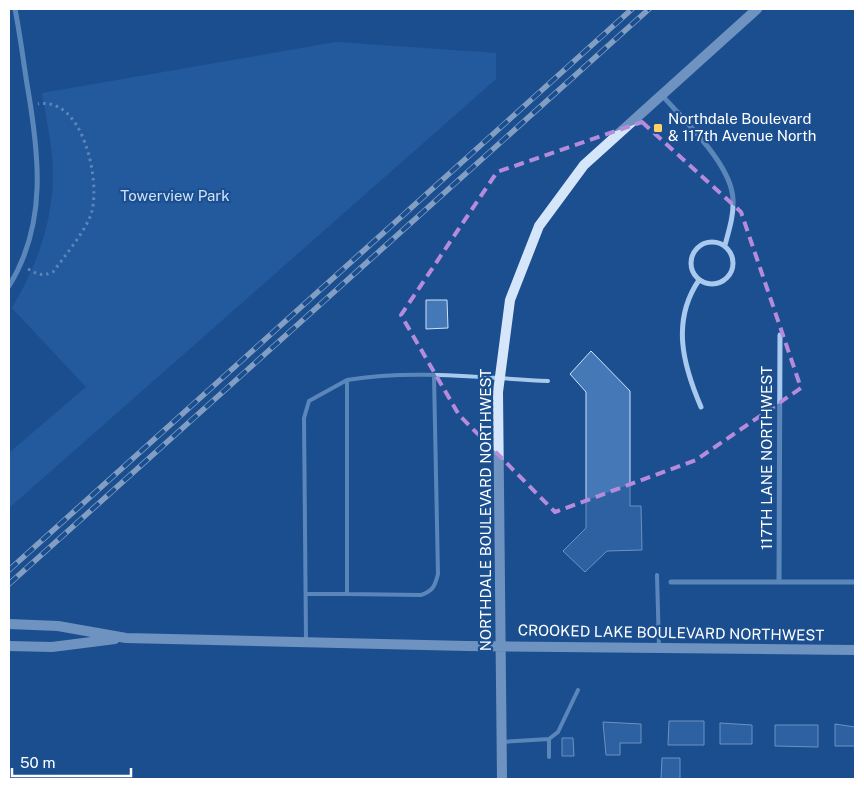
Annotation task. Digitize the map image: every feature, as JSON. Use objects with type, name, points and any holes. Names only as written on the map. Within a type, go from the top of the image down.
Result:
[{"type":"street","points":[[9,286],[21,264],[39,197],[39,164],[16,9]]},
{"type":"street","name":"NORTHDALE BOULEVARD NORTHWEST","points":[[502,779],[499,379],[510,300],[539,226],[584,165],[757,9]]},
{"type":"street","points":[[661,94],[715,157],[724,172],[733,198],[732,221],[725,245]]},
{"type":"street","points":[[709,241],[725,245],[734,260],[730,276],[723,282],[715,284],[707,284],[699,280],[693,274],[690,266],[695,250],[709,241]]},
{"type":"street","points":[[699,280],[686,304],[683,348],[688,376],[701,407]]},
{"type":"street","name":"117TH LANE NORTHWEST","points":[[778,582],[780,335]]},
{"type":"street","points":[[671,582],[855,582]]},
{"type":"street","name":"CROOKED LAKE BOULEVARD NORTHWEST","points":[[9,624],[58,626],[126,638]]},
{"type":"street","name":"CROOKED LAKE BOULEVARD NORTHWEST","points":[[9,646],[52,647],[126,638],[501,646],[855,650]]},
{"type":"lane","points":[[306,642],[304,418],[309,402],[347,380],[376,376],[434,376],[548,381]]},
{"type":"lane","points":[[307,594],[421,595],[431,591],[435,586],[438,574],[434,376]]},
{"type":"lane","points":[[346,594],[347,380]]},
{"type":"lane","points":[[657,575],[660,648]]},
{"type":"lane","points":[[502,742],[549,740],[558,732],[578,690]]},
{"type":"lane","points":[[549,740],[549,757]]},
{"type":"path","points":[[21,264],[39,275],[45,276],[53,272],[88,221],[94,196],[88,149],[76,124],[56,106],[45,103],[31,106]]},
{"type":"highlighted area","points":[[642,122],[741,212],[801,388],[696,460],[555,512],[459,415],[401,315],[497,172]]},
{"type":"green space","name":"Towerview Park","points":[[336,42],[496,53],[496,79],[9,508],[9,453],[86,387],[12,308],[36,260],[47,226],[50,209],[53,163],[42,93]]},
{"type":"building","points":[[426,300],[447,300],[448,328],[426,329]]},
{"type":"building","points":[[591,351],[630,391],[630,506],[641,506],[642,550],[607,551],[585,572],[563,551],[586,528],[586,392],[570,374]]},
{"type":"building","points":[[669,721],[704,721],[704,745],[668,745]]},
{"type":"building","points":[[603,722],[641,724],[641,743],[620,743],[620,755],[606,755]]},
{"type":"building","points":[[720,723],[752,725],[752,744],[720,744]]},
{"type":"building","points":[[835,724],[855,727],[855,746],[835,746]]},
{"type":"building","points":[[775,725],[818,725],[818,747],[775,746]]},
{"type":"building","points":[[562,738],[573,738],[574,756],[562,756]]},
{"type":"building","points":[[662,758],[680,758],[680,779],[661,779]]},
{"type":"railway","points":[[9,570],[632,9]]},
{"type":"railway","points":[[9,584],[649,9]]},
{"type":"place","name":"Northdale Boulevard & 117th Avenue North","points":[[658,128]]}]
